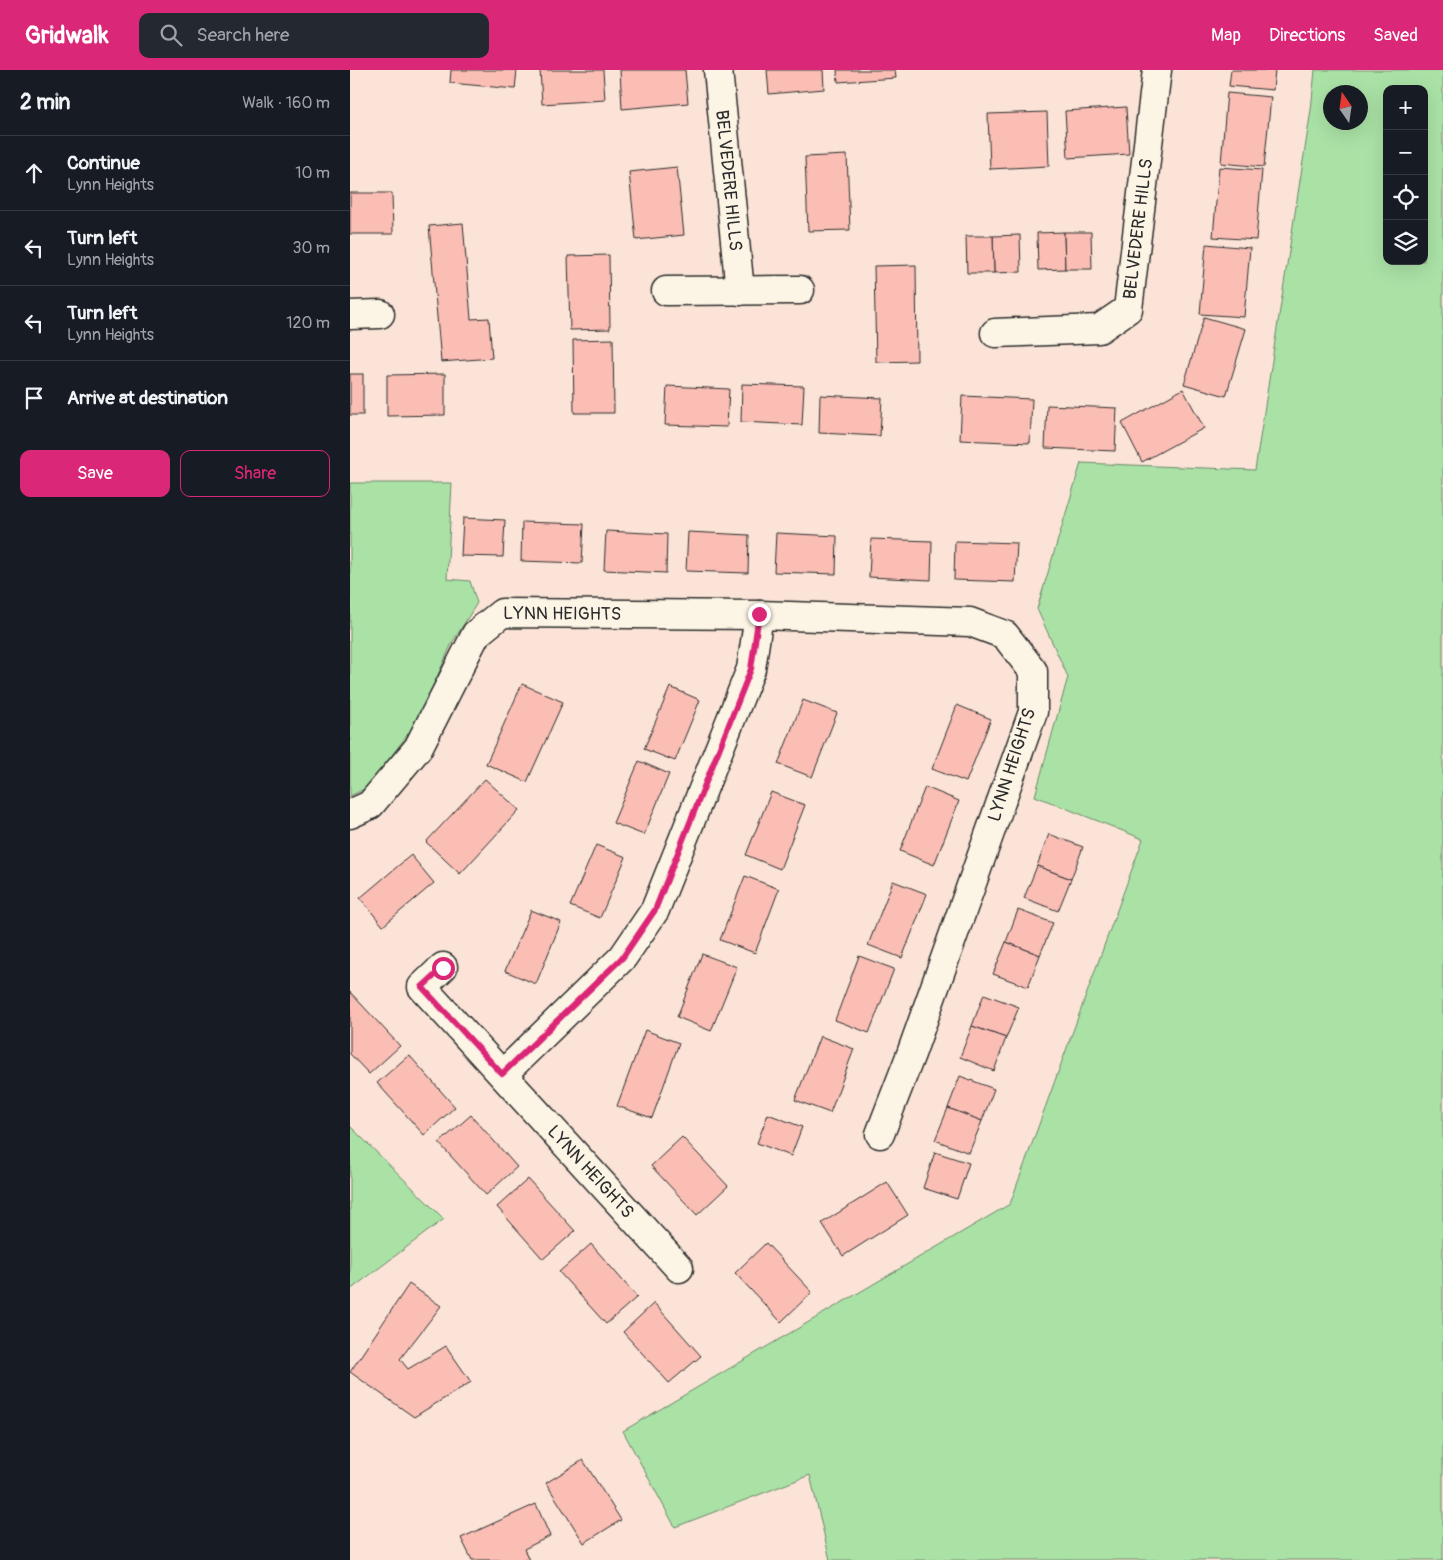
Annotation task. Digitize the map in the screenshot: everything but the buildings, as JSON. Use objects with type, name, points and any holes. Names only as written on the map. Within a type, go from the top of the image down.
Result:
[{"type":"street","name":"BELVEDERE HILLS","points":[[718,70],[740,290]]},
{"type":"street","name":"BELVEDERE HILLS","points":[[995,333],[1099,328],[1128,309],[1156,70]]},
{"type":"street","points":[[666,291],[800,290]]},
{"type":"street","points":[[350,315],[380,314]]},
{"type":"street","name":"LYNN HEIGHTS","points":[[350,814],[370,805],[418,748],[476,634],[502,614],[759,614],[970,622],[1005,635],[1033,671],[1033,712],[880,1134]]},
{"type":"street","points":[[502,1074],[623,957],[655,910],[751,669],[759,614]]},
{"type":"street","name":"LYNN HEIGHTS","points":[[443,968],[422,987],[679,1268]]},
{"type":"green space","points":[[1315,70],[1443,70],[1443,1560],[830,1560],[810,1475],[675,1527],[623,1431],[1010,1204],[1143,839],[1035,796],[1068,677],[1037,609],[1081,463],[1255,470],[1311,110]]},
{"type":"green space","points":[[350,483],[452,483],[447,579],[470,581],[477,603],[452,643],[417,722],[368,787],[350,796]]},
{"type":"green space","points":[[350,1126],[444,1219],[350,1290]]},
{"type":"route","points":[[443,968],[422,987],[502,1074],[623,957],[655,910],[751,669],[759,614]]}]
